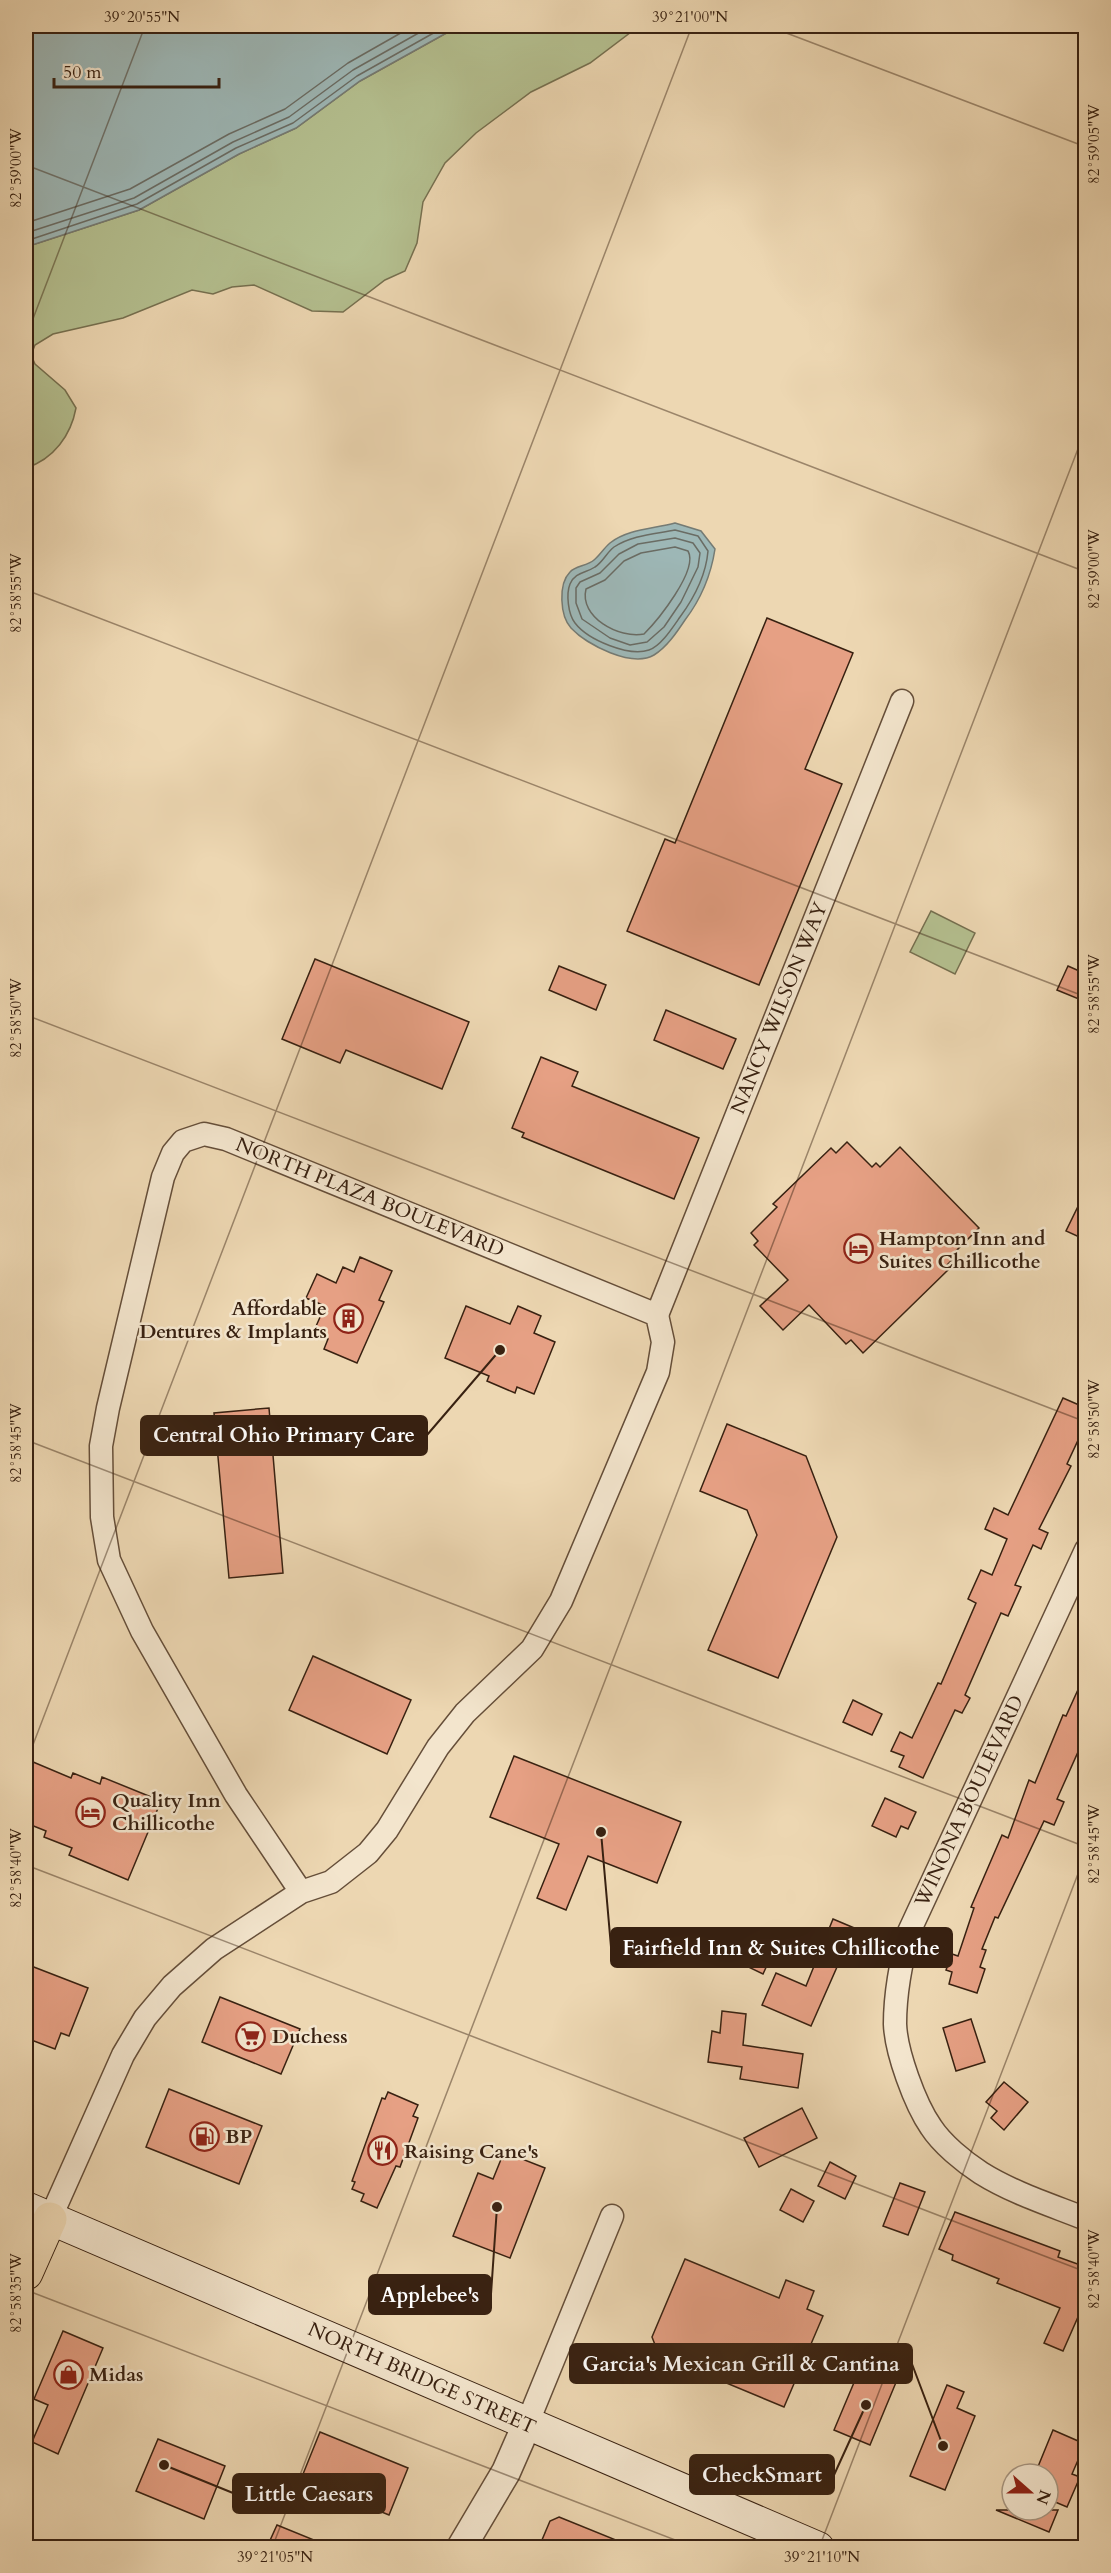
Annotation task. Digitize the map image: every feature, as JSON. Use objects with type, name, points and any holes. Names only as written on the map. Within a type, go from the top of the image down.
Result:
[{"type":"highway","points":[[26,2273],[38,2213]]},
{"type":"main road","name":"NORTH BRIDGE STREET","points":[[38,2213],[818,2547]]},
{"type":"street","name":"NANCY WILSON WAY","points":[[657,1315],[902,701]]},
{"type":"street","name":"NORTH PLAZA BOULEVARD","points":[[300,1892],[236,1795],[164,1671],[142,1631],[109,1560],[102,1517],[101,1446],[149,1229],[163,1176],[173,1154],[183,1141],[204,1134],[226,1139],[657,1315]]},
{"type":"street","points":[[38,2213],[123,2055],[145,2018],[172,1986],[214,1949],[300,1892],[332,1882],[368,1853],[387,1830],[438,1747],[465,1713],[532,1649],[546,1630],[561,1601],[658,1372],[663,1342],[657,1315]]},
{"type":"street","name":"WINONA BOULEVARD","points":[[1086,1550],[908,1934],[900,1967],[895,2027],[903,2063],[931,2127],[981,2173],[1014,2190],[1086,2218]]},
{"type":"street","points":[[461,2547],[506,2472],[612,2216]]},
{"type":"green space","points":[[459,26],[639,26],[590,63],[531,92],[476,133],[445,163],[423,202],[417,243],[405,271],[385,280],[343,312],[312,311],[254,285],[232,287],[213,294],[192,290],[123,318],[53,334],[35,345],[31,355],[35,364],[65,390],[76,408],[70,428],[60,445],[45,459],[26,468],[26,247],[139,210],[239,154],[296,128],[360,81]]},
{"type":"green space","points":[[931,911],[975,933],[955,974],[910,952]]},
{"type":"water","points":[[26,26],[459,26],[360,81],[296,128],[239,154],[139,210],[26,247]]},
{"type":"water","points":[[675,523],[701,531],[715,549],[711,568],[700,595],[691,612],[671,639],[654,655],[634,659],[610,653],[578,635],[567,623],[563,608],[562,592],[566,577],[570,572],[591,562],[617,538]]},
{"type":"building","points":[[767,618],[853,653],[805,769],[842,784],[759,985],[627,931],[665,839],[675,843]]},
{"type":"building","points":[[315,959],[469,1022],[442,1089],[346,1050],[340,1063],[282,1039]]},
{"type":"building","points":[[559,966],[606,985],[596,1010],[549,990]]},
{"type":"building","points":[[1068,966],[1086,974],[1086,1002],[1057,990]]},
{"type":"building","points":[[666,1010],[736,1039],[723,1069],[654,1040]]},
{"type":"building","points":[[541,1057],[578,1072],[572,1086],[699,1138],[674,1199],[522,1137],[524,1133],[512,1128]]},
{"type":"building","name":"Hampton Inn and Suites Chillicothe","points":[[847,1142],[872,1167],[876,1163],[880,1167],[900,1147],[979,1228],[954,1253],[957,1255],[946,1266],[949,1269],[863,1353],[851,1340],[846,1344],[809,1305],[783,1330],[760,1306],[788,1280],[754,1245],[758,1241],[751,1233],[777,1207],[773,1204],[831,1148],[836,1153]]},
{"type":"building","points":[[1086,1190],[1086,1240],[1066,1231]]},
{"type":"building","name":"Affordable Dentures & Implants","points":[[360,1257],[392,1271],[379,1300],[384,1302],[357,1363],[324,1349],[328,1339],[313,1333],[325,1306],[306,1298],[317,1274],[336,1283],[343,1267],[354,1272]]},
{"type":"building","points":[[466,1306],[510,1324],[518,1306],[541,1316],[534,1333],[555,1342],[534,1394],[517,1387],[515,1393],[487,1381],[489,1376],[445,1358]]},
{"type":"building","points":[[1063,1398],[1086,1408],[1086,1423],[1067,1464],[1071,1466],[1039,1529],[1048,1533],[1041,1549],[1033,1545],[1015,1585],[1021,1587],[1008,1616],[1001,1613],[965,1695],[970,1698],[962,1713],[955,1710],[923,1778],[899,1767],[904,1756],[891,1751],[900,1732],[912,1738],[938,1683],[941,1684],[976,1603],[968,1599],[981,1570],[992,1575],[1007,1539],[985,1529],[994,1508],[1008,1515]]},
{"type":"building","points":[[269,1408],[283,1573],[229,1578],[214,1413]]},
{"type":"building","points":[[727,1424],[806,1456],[837,1537],[778,1678],[708,1650],[757,1535],[747,1510],[700,1491]]},
{"type":"building","points":[[313,1656],[411,1700],[387,1754],[289,1710]]},
{"type":"building","points":[[1086,1672],[1086,1734],[1057,1799],[1064,1802],[1054,1825],[1044,1821],[998,1918],[995,1917],[982,1949],[986,1950],[980,1967],[985,1969],[977,1993],[949,1984],[952,1972],[946,1970],[952,1954],[958,1956],[974,1908],[971,1907],[1002,1835],[1008,1838],[1029,1780],[1035,1783],[1063,1715],[1066,1716]]},
{"type":"building","points":[[853,1700],[882,1714],[872,1735],[843,1722]]},
{"type":"building","points":[[514,1756],[681,1822],[657,1883],[588,1856],[566,1910],[537,1898],[559,1844],[490,1817]]},
{"type":"building","name":"Quality Inn Chillicothe","points":[[26,1759],[71,1778],[73,1773],[100,1784],[102,1777],[161,1801],[128,1880],[69,1855],[72,1848],[44,1837],[46,1831],[26,1823]]},
{"type":"building","points":[[885,1798],[916,1812],[908,1829],[901,1826],[896,1837],[872,1826]]},
{"type":"building","points":[[833,1919],[859,1930],[846,1960],[841,1958],[811,2026],[762,2005],[776,1973],[806,1986]]},
{"type":"building","points":[[749,1941],[773,1952],[763,1974],[740,1963]]},
{"type":"building","points":[[26,1964],[88,1988],[69,2036],[61,2033],[55,2049],[26,2038]]},
{"type":"building","name":"Duchess","points":[[220,1997],[300,2029],[281,2074],[202,2042]]},
{"type":"building","points":[[722,2011],[746,2014],[743,2045],[803,2054],[798,2088],[740,2079],[742,2067],[708,2062],[712,2031],[720,2033]]},
{"type":"building","points":[[971,2019],[985,2062],[956,2071],[943,2028]]},
{"type":"building","points":[[1004,2082],[1028,2102],[1004,2130],[991,2118],[997,2111],[986,2102]]},
{"type":"building","name":"BP","points":[[169,2089],[262,2126],[239,2184],[146,2147]]},
{"type":"building","name":"Raising Cane's","points":[[388,2092],[418,2105],[413,2116],[418,2118],[400,2167],[396,2166],[377,2208],[361,2201],[364,2194],[352,2189],[355,2182],[352,2181],[382,2098],[385,2099]]},
{"type":"building","points":[[802,2108],[817,2138],[759,2167],[744,2138]]},
{"type":"building","points":[[504,2152],[545,2168],[510,2258],[453,2236],[478,2173],[493,2179]]},
{"type":"building","points":[[830,2162],[856,2176],[845,2199],[818,2186]]},
{"type":"building","points":[[900,2183],[925,2192],[908,2235],[883,2226]]},
{"type":"building","points":[[791,2189],[814,2201],[803,2222],[780,2210]]},
{"type":"building","points":[[955,2212],[1060,2251],[1058,2257],[1086,2267],[1086,2320],[1078,2317],[1063,2351],[1044,2343],[1060,2308],[997,2283],[999,2279],[952,2260],[953,2255],[939,2249]]},
{"type":"building","points":[[685,2259],[779,2298],[786,2280],[814,2291],[807,2309],[823,2316],[784,2407],[659,2355],[652,2337]]},
{"type":"building","name":"Midas","points":[[63,2331],[103,2348],[58,2454],[32,2442],[48,2405],[34,2399]]},
{"type":"building","points":[[861,2366],[897,2380],[870,2445],[834,2430]]},
{"type":"building","points":[[947,2385],[964,2392],[957,2408],[975,2416],[945,2490],[910,2476]]},
{"type":"building","points":[[1053,2430],[1085,2444],[1072,2474],[1080,2477],[1067,2507],[1060,2504],[1060,2462],[1040,2462]]},
{"type":"building","points":[[320,2432],[408,2468],[389,2515],[301,2479]]},
{"type":"building","points":[[158,2439],[225,2466],[204,2519],[136,2491]]},
{"type":"building","points":[[559,2517],[633,2547],[539,2547],[550,2521]]},
{"type":"building","points":[[1025,2522],[1053,2522],[1049,2532]]},
{"type":"building","points":[[277,2525],[331,2547],[267,2547]]},
{"type":"place","name":"Hampton Inn and Suites Chillicothe","points":[[858,1249]]},
{"type":"place","name":"Affordable Dentures & Implants","points":[[348,1319]]},
{"type":"place","name":"Central Ohio Primary Care","points":[[500,1350]]},
{"type":"place","name":"Quality Inn Chillicothe","points":[[91,1812]]},
{"type":"place","name":"Fairfield Inn & Suites Chillicothe","points":[[601,1832]]},
{"type":"place","name":"Duchess","points":[[251,2036]]},
{"type":"place","name":"BP","points":[[204,2136]]},
{"type":"place","name":"Raising Cane's","points":[[383,2151]]},
{"type":"place","name":"Applebee's","points":[[497,2207]]},
{"type":"place","name":"Midas","points":[[68,2374]]},
{"type":"place","name":"CheckSmart","points":[[866,2405]]},
{"type":"place","name":"Garcia's Mexican Grill & Cantina","points":[[943,2446]]},
{"type":"place","name":"Little Caesars","points":[[164,2465]]}]
